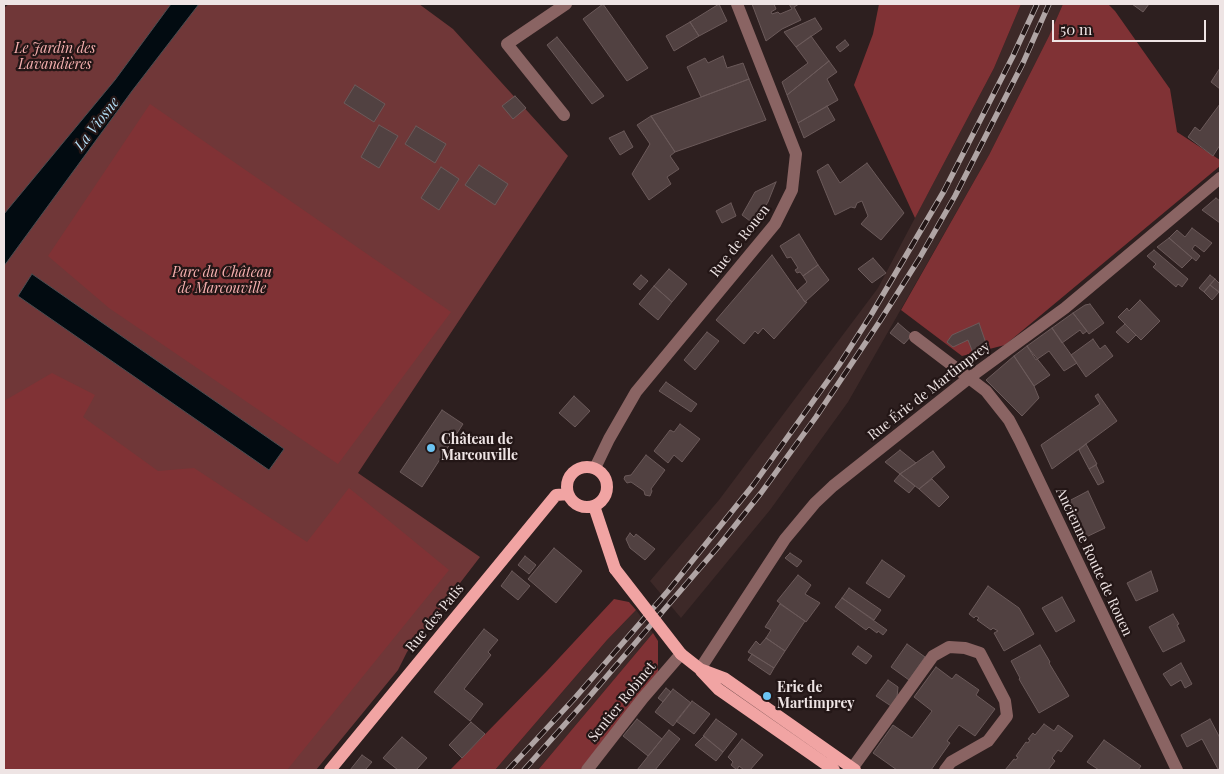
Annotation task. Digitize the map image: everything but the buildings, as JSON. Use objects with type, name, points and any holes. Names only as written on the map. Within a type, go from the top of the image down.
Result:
[{"type":"main road","points":[[580,468],[595,468],[606,480],[605,495],[594,506],[586,507],[579,505],[572,501],[568,494],[566,486],[568,479],[573,472],[580,468]]},
{"type":"main road","name":"Rue des Patis","points":[[330,770],[556,495],[568,494]]},
{"type":"main road","points":[[594,506],[615,569],[681,654],[700,669],[718,689],[845,768]]},
{"type":"street","points":[[564,115],[506,44],[566,4]]},
{"type":"street","name":"Rue de Rouen","points":[[595,468],[636,392],[775,224],[792,190],[796,154],[737,4]]},
{"type":"street","name":"Rue Éric de Martimprey","points":[[700,669],[785,539],[815,502],[969,378],[1065,308],[1220,178]]},
{"type":"street","name":"Ancienne Route de Rouen","points":[[916,338],[986,391],[998,405],[1020,441],[1177,770]]},
{"type":"street","points":[[845,768],[932,656],[949,647],[965,648],[980,653],[1005,701],[1007,716],[988,741],[951,762],[945,770]]},
{"type":"street","name":"Sentier Robinet","points":[[587,770],[643,698],[681,654]]},
{"type":"shaded area","points":[[1021,4],[1063,4],[1049,36],[989,155],[848,402],[770,510],[681,618],[650,581],[719,500],[878,288],[994,68]]},
{"type":"shaded area","points":[[636,610],[653,633],[538,770],[495,770],[607,640]]},
{"type":"green space","name":"Parc du Château de Marcouville","points":[[9,4],[419,4],[453,29],[568,156],[358,473],[480,557],[407,652],[398,670],[316,770],[4,770],[4,8]]},
{"type":"green space","points":[[879,4],[1021,4],[994,68],[915,218],[854,85],[873,34]]},
{"type":"green space","points":[[1063,4],[1108,4],[1115,11],[1170,89],[1177,132],[1220,160],[1220,166],[1005,345],[962,356],[901,310],[989,155],[1049,36]]},
{"type":"green space","points":[[150,104],[451,312],[338,464],[109,308],[48,256]]},
{"type":"green space","points":[[52,373],[95,395],[83,417],[158,471],[194,468],[307,542],[349,488],[449,570],[287,770],[4,770],[4,401]]},
{"type":"green space","points":[[614,599],[629,602],[636,610],[607,640],[495,770],[450,770],[547,671]]},
{"type":"green space","points":[[653,633],[658,641],[658,672],[580,770],[538,770]]},
{"type":"water","name":"La Viosne","points":[[171,4],[199,4],[132,91],[4,266],[4,214],[115,80]]},
{"type":"water","points":[[32,274],[284,449],[269,470],[18,296]]},
{"type":"railway","points":[[508,770],[574,699],[668,591],[754,484],[839,365],[871,315],[944,191],[1013,56],[1037,4]]},
{"type":"railway","points":[[524,770],[718,547],[761,493],[816,417],[919,259],[955,196],[1023,63],[1049,4]]},
{"type":"place","name":"Château de Marcouville","points":[[431,448]]},
{"type":"place","name":"Eric de Martimprey","points":[[767,696]]},
{"type":"park label","name":"Le Jardin des Lavandières","points":[[55,58]]}]
